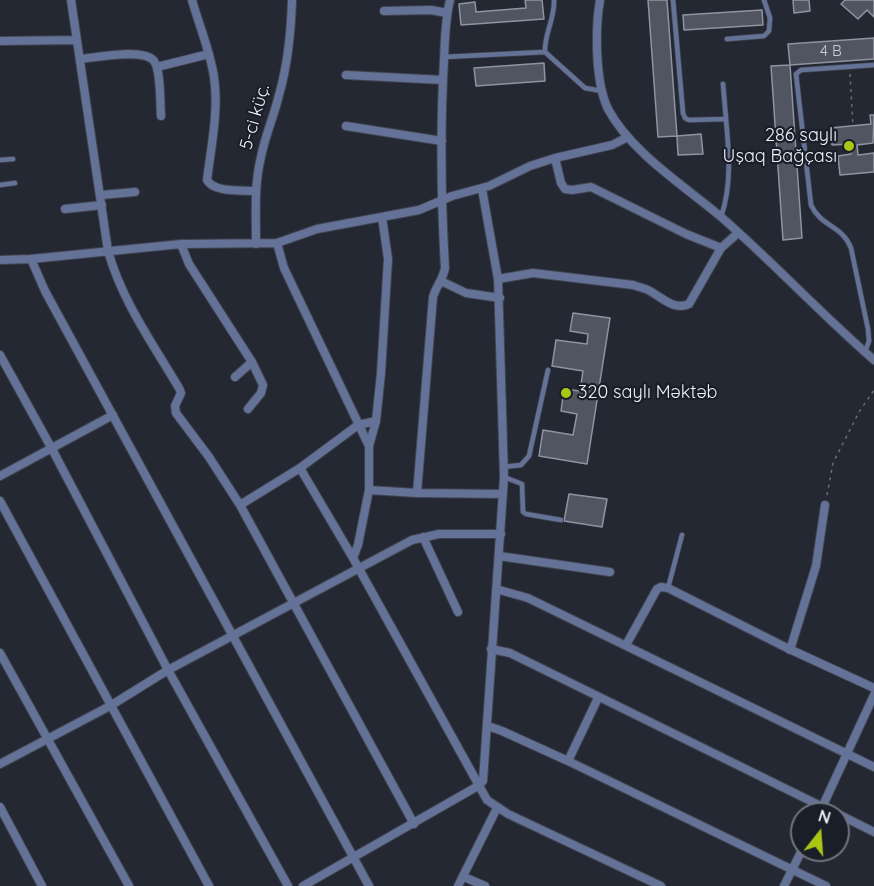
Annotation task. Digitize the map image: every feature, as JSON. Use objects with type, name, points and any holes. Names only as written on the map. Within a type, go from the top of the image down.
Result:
[{"type":"street","points":[[71,0],[108,251],[127,300],[179,388],[181,393],[175,406],[176,413],[209,456],[240,505],[414,824]]},
{"type":"street","points":[[192,0],[214,78],[215,113],[207,180],[216,188],[256,191]]},
{"type":"street","name":"5-ci küç.","points":[[256,243],[256,191],[261,157],[280,94],[291,28],[292,0]]},
{"type":"street","points":[[417,493],[433,297],[445,268],[441,200],[443,80],[447,13],[450,0]]},
{"type":"street","points":[[600,0],[598,47],[602,91],[614,118],[628,136],[658,165],[721,217],[874,360]]},
{"type":"street","points":[[384,11],[431,10],[447,13]]},
{"type":"street","points":[[0,41],[77,40]]},
{"type":"street","points":[[81,59],[137,54],[148,56],[157,68],[161,116]]},
{"type":"street","points":[[157,68],[209,54]]},
{"type":"street","points":[[346,75],[443,80]]},
{"type":"street","points":[[346,126],[442,141]]},
{"type":"street","points":[[0,260],[32,259],[181,244],[276,243],[317,230],[419,210],[441,200],[482,189],[518,170],[555,158],[601,148],[628,136]]},
{"type":"street","points":[[555,158],[561,183],[566,189],[591,187],[686,234],[720,248]]},
{"type":"street","points":[[303,886],[478,786],[485,774],[491,649],[504,472],[500,298],[482,189]]},
{"type":"street","points":[[101,195],[135,192]]},
{"type":"street","points":[[65,208],[102,205]]},
{"type":"street","points":[[353,558],[358,545],[369,490],[369,446],[376,421],[381,373],[388,259],[382,217]]},
{"type":"street","points":[[498,279],[533,273],[633,285],[646,289],[673,305],[682,307],[689,304],[720,248],[738,233]]},
{"type":"street","points":[[276,243],[284,268],[369,446]]},
{"type":"street","points":[[181,244],[189,264],[252,362],[263,385],[261,393],[248,409]]},
{"type":"street","points":[[32,259],[45,291],[369,886]]},
{"type":"street","points":[[441,281],[466,293],[500,298]]},
{"type":"street","points":[[0,355],[168,670],[288,886]]},
{"type":"street","points":[[235,376],[252,362]]},
{"type":"street","points":[[0,476],[113,415]]},
{"type":"street","points":[[240,505],[300,468],[358,425],[376,421]]},
{"type":"street","points":[[300,468],[353,558],[487,800],[497,808],[661,886]]},
{"type":"street","points":[[369,490],[503,494]]},
{"type":"street","points":[[0,501],[209,886]]},
{"type":"street","points":[[790,650],[816,566],[825,505]]},
{"type":"street","points":[[0,764],[110,706],[168,670],[412,540],[439,534],[501,534]]},
{"type":"street","points":[[423,537],[458,612]]},
{"type":"street","points":[[499,556],[610,573]]},
{"type":"street","points":[[627,645],[657,589],[668,588],[790,650],[874,688]]},
{"type":"street","points":[[496,589],[528,598],[874,767]]},
{"type":"street","points":[[491,649],[510,653],[805,802]]},
{"type":"street","points":[[0,653],[129,886]]},
{"type":"street","points":[[825,802],[874,695]]},
{"type":"street","points":[[568,761],[598,698]]},
{"type":"street","points":[[488,726],[502,730],[568,761],[826,886]]},
{"type":"street","points":[[0,807],[42,886]]},
{"type":"street","points":[[458,886],[497,808]]},
{"type":"street","points":[[850,820],[874,832]]},
{"type":"street","points":[[784,886],[796,862]]},
{"type":"street","points":[[464,877],[485,886]]},
{"type":"lane","points":[[545,52],[553,19],[554,0]]},
{"type":"lane","points":[[674,0],[682,114],[689,120],[726,119]]},
{"type":"lane","points":[[727,39],[764,36],[769,32],[770,18],[764,0]]},
{"type":"lane","points":[[444,57],[545,52],[585,88],[602,91]]},
{"type":"lane","points":[[866,352],[869,341],[868,329],[851,248],[847,238],[840,230],[823,221],[815,213],[812,205],[796,74],[801,70],[874,65]]},
{"type":"lane","points":[[721,217],[728,195],[729,176],[729,148],[723,84]]},
{"type":"lane","points":[[0,160],[13,159]]},
{"type":"lane","points":[[0,185],[15,183]]},
{"type":"lane","points":[[504,472],[521,465],[529,456],[548,370]]},
{"type":"lane","points":[[504,472],[522,484],[523,512],[561,520]]},
{"type":"lane","points":[[668,588],[682,535]]},
{"type":"path","points":[[850,67],[853,126]]},
{"type":"path","points":[[825,505],[833,463],[859,412],[874,390]]},
{"type":"building","points":[[525,0],[542,0],[544,19],[461,25],[459,4],[475,2],[476,12],[526,8]]},
{"type":"building","points":[[648,0],[667,0],[677,136],[658,137]]},
{"type":"building","points":[[793,0],[809,0],[810,11],[794,13]]},
{"type":"building","points":[[845,0],[874,0],[874,17],[867,10],[858,19],[841,4]]},
{"type":"building","points":[[762,10],[763,25],[684,30],[683,15]]},
{"type":"building","points":[[874,38],[874,59],[790,65],[788,44]]},
{"type":"building","points":[[544,63],[545,81],[476,86],[474,68]]},
{"type":"building","points":[[790,65],[802,238],[783,240],[771,66]]},
{"type":"building","points":[[870,115],[874,115],[873,143],[857,145],[858,155],[874,153],[874,172],[840,175],[838,156],[851,154],[850,144],[832,145],[830,128],[871,124]]},
{"type":"building","points":[[701,134],[703,154],[678,155],[677,136]]},
{"type":"building","points":[[573,313],[610,318],[587,464],[539,456],[543,430],[573,435],[577,414],[561,411],[564,389],[580,391],[583,371],[552,366],[556,340],[587,344],[588,334],[570,331]]},
{"type":"building","points":[[569,494],[607,499],[602,527],[564,521]]},
{"type":"place","name":"286 saylı Uşaq Bağçası","points":[[849,146]]},
{"type":"place","name":"320 saylı Məktəb","points":[[566,393]]}]
